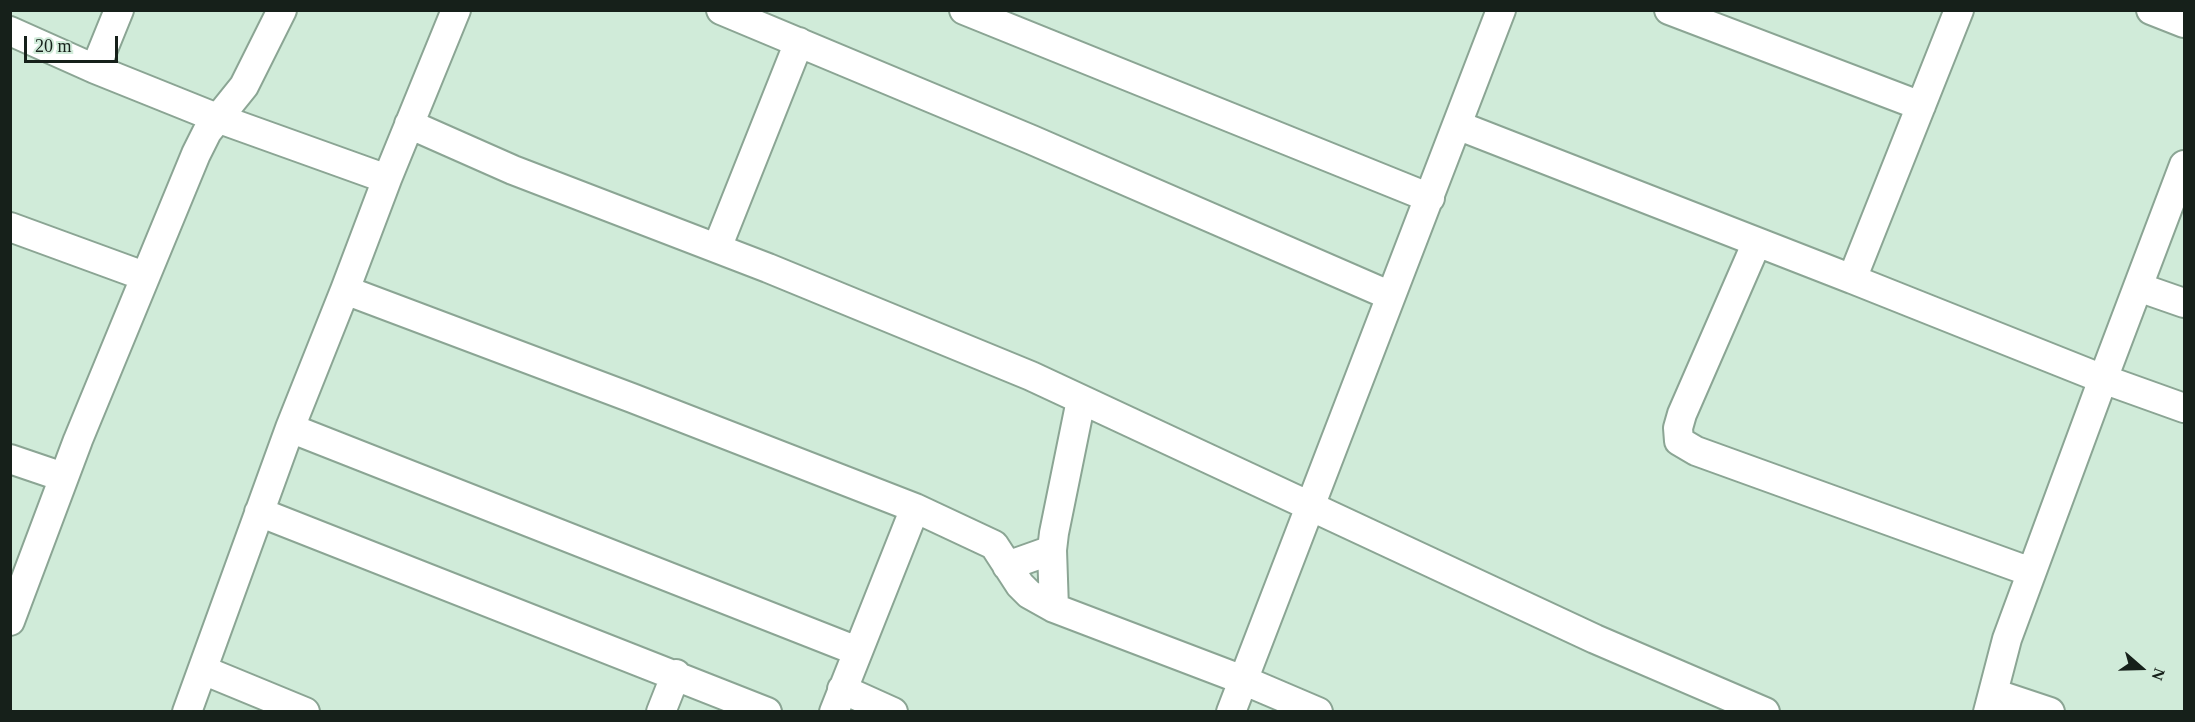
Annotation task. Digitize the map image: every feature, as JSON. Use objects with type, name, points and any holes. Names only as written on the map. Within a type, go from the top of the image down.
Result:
[{"type":"street","points":[[95,69],[119,10]]},
{"type":"street","points":[[10,621],[63,477],[196,154],[207,132],[244,86],[282,10]]},
{"type":"street","points":[[187,711],[290,428],[456,10]]},
{"type":"street","points":[[721,10],[1032,140],[1391,296]]},
{"type":"street","points":[[964,10],[1430,198]]},
{"type":"street","points":[[1231,711],[1501,10]]},
{"type":"street","points":[[1669,10],[1921,106]]},
{"type":"street","points":[[1852,279],[1959,10]]},
{"type":"street","points":[[2151,10],[2184,23]]},
{"type":"street","points":[[10,31],[95,69],[217,118],[387,179]]},
{"type":"street","points":[[717,248],[799,42]]},
{"type":"street","points":[[409,124],[513,170],[717,248],[1031,376],[1595,639],[1765,711]]},
{"type":"street","points":[[1457,125],[2103,379],[2184,408]]},
{"type":"street","points":[[2050,711],[1991,702],[2007,639],[2031,572],[2184,165]]},
{"type":"street","points":[[10,227],[144,276]]},
{"type":"street","points":[[1757,242],[1682,414],[1678,428],[1679,441],[1696,451],[2031,572]]},
{"type":"street","points":[[2138,287],[2184,303]]},
{"type":"street","points":[[345,290],[915,508],[988,541],[999,550],[1014,578],[1029,594],[1054,608],[1318,711]]},
{"type":"street","points":[[1054,608],[1052,550],[1081,400]]},
{"type":"street","points":[[290,428],[856,651]]},
{"type":"street","points":[[10,459],[63,477]]},
{"type":"street","points":[[893,711],[838,700],[915,508]]},
{"type":"street","points":[[259,512],[766,711]]},
{"type":"street","points":[[1007,566],[1052,550]]},
{"type":"street","points":[[203,670],[304,711]]},
{"type":"street","points":[[661,711],[676,674]]}]
